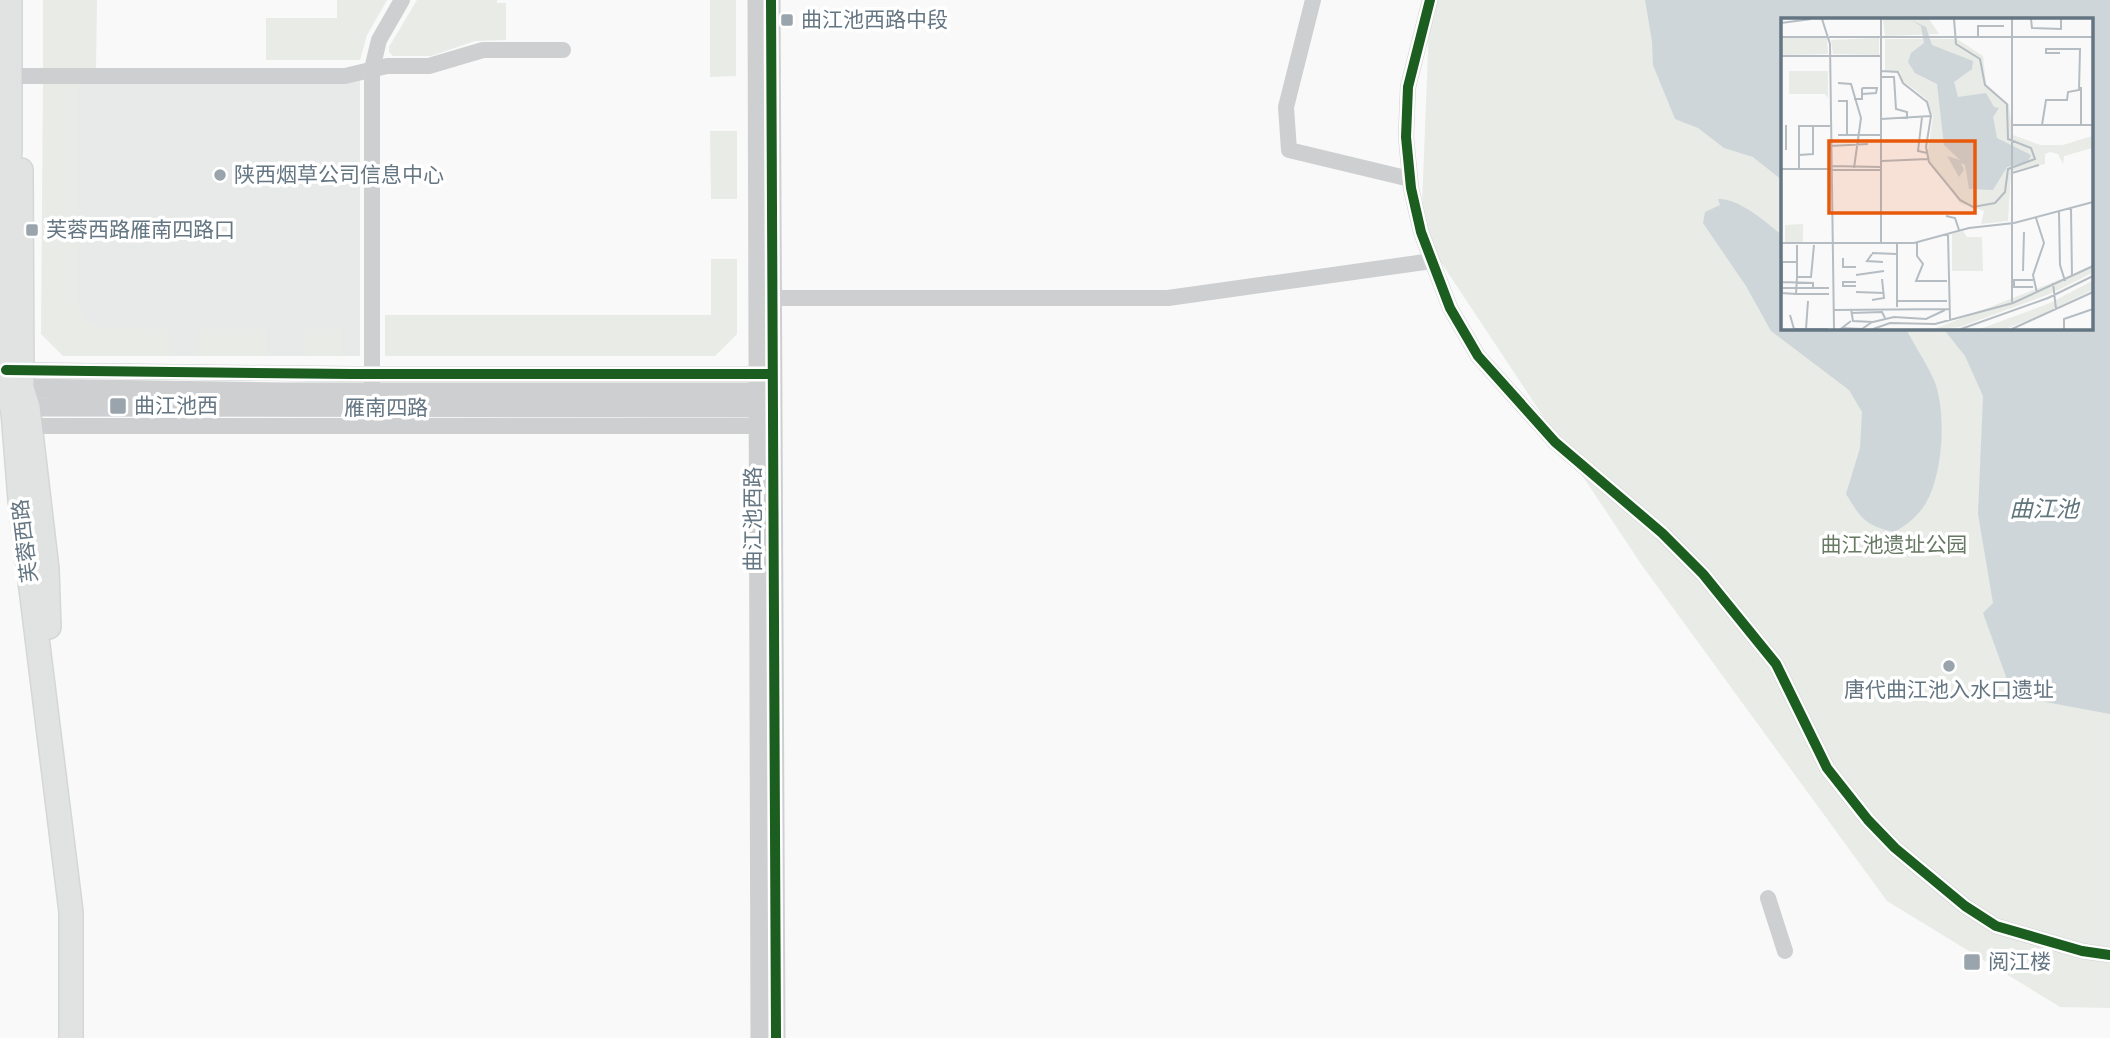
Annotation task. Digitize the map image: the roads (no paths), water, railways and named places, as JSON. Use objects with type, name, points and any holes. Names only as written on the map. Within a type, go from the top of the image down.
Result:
[{"type":"main road","name":"芙蓉西路","points":[[10,0],[10,151],[5,192],[5,244],[14,398],[25,541],[71,912],[71,1038]]},
{"type":"main road","name":"芙蓉西路","points":[[22,0],[14,398],[47,569],[49,626],[83,913],[84,1038]]},
{"type":"street","points":[[372,383],[372,70],[379,40],[402,0]]},
{"type":"street","name":"曲江池西路","points":[[757,0],[776,1038]]},
{"type":"street","name":"曲江池西路","points":[[760,1038],[765,400],[772,298],[771,0]]},
{"type":"street","points":[[1313,0],[1286,107],[1289,150],[1410,179]]},
{"type":"street","points":[[1430,0],[1408,87],[1406,137],[1410,179],[1421,232],[1450,308],[1478,356],[1555,442],[1662,533],[1703,574],[1776,664],[1827,768],[1868,820],[1895,848],[1965,906],[1996,926],[2082,951],[2110,955]]},
{"type":"street","points":[[22,76],[345,76],[387,66],[429,66],[483,50],[563,50]]},
{"type":"street","points":[[772,298],[1168,298],[1432,261]]},
{"type":"street","name":"雁南四路","points":[[14,398],[372,383],[765,400]]},
{"type":"street","name":"雁南四路","points":[[14,398],[765,400]]},
{"type":"street","points":[[1768,898],[1785,951]]},
{"type":"water","name":"曲江池","points":[[1645,0],[2110,0],[2110,714],[2013,696],[1983,613],[1993,603],[1978,514],[1983,396],[1965,356],[1944,329],[2092,329],[2092,18],[1781,18],[1781,179],[1753,157],[1724,148],[1698,128],[1675,119],[1653,65]]},
{"type":"water","points":[[1718,199],[1744,207],[1781,234],[1781,329],[1906,329],[1934,380],[1942,425],[1936,476],[1923,508],[1912,520],[1894,532],[1864,519],[1846,494],[1860,448],[1862,412],[1849,390],[1771,331],[1746,286],[1703,223],[1705,212],[1720,205]]},
{"type":"place","name":"曲江池西路中段","points":[[787,20]]},
{"type":"place","name":"陕西烟草公司信息中心","points":[[220,175]]},
{"type":"place","name":"芙蓉西路雁南四路口","points":[[32,230]]},
{"type":"place","name":"曲江池西","points":[[118,406]]},
{"type":"place","name":"唐代曲江池入水口遗址","points":[[1949,666]]},
{"type":"place","name":"阅江楼","points":[[1972,962]]},
{"type":"park label","name":"曲江池遗址公园","points":[[1894,545]]}]
